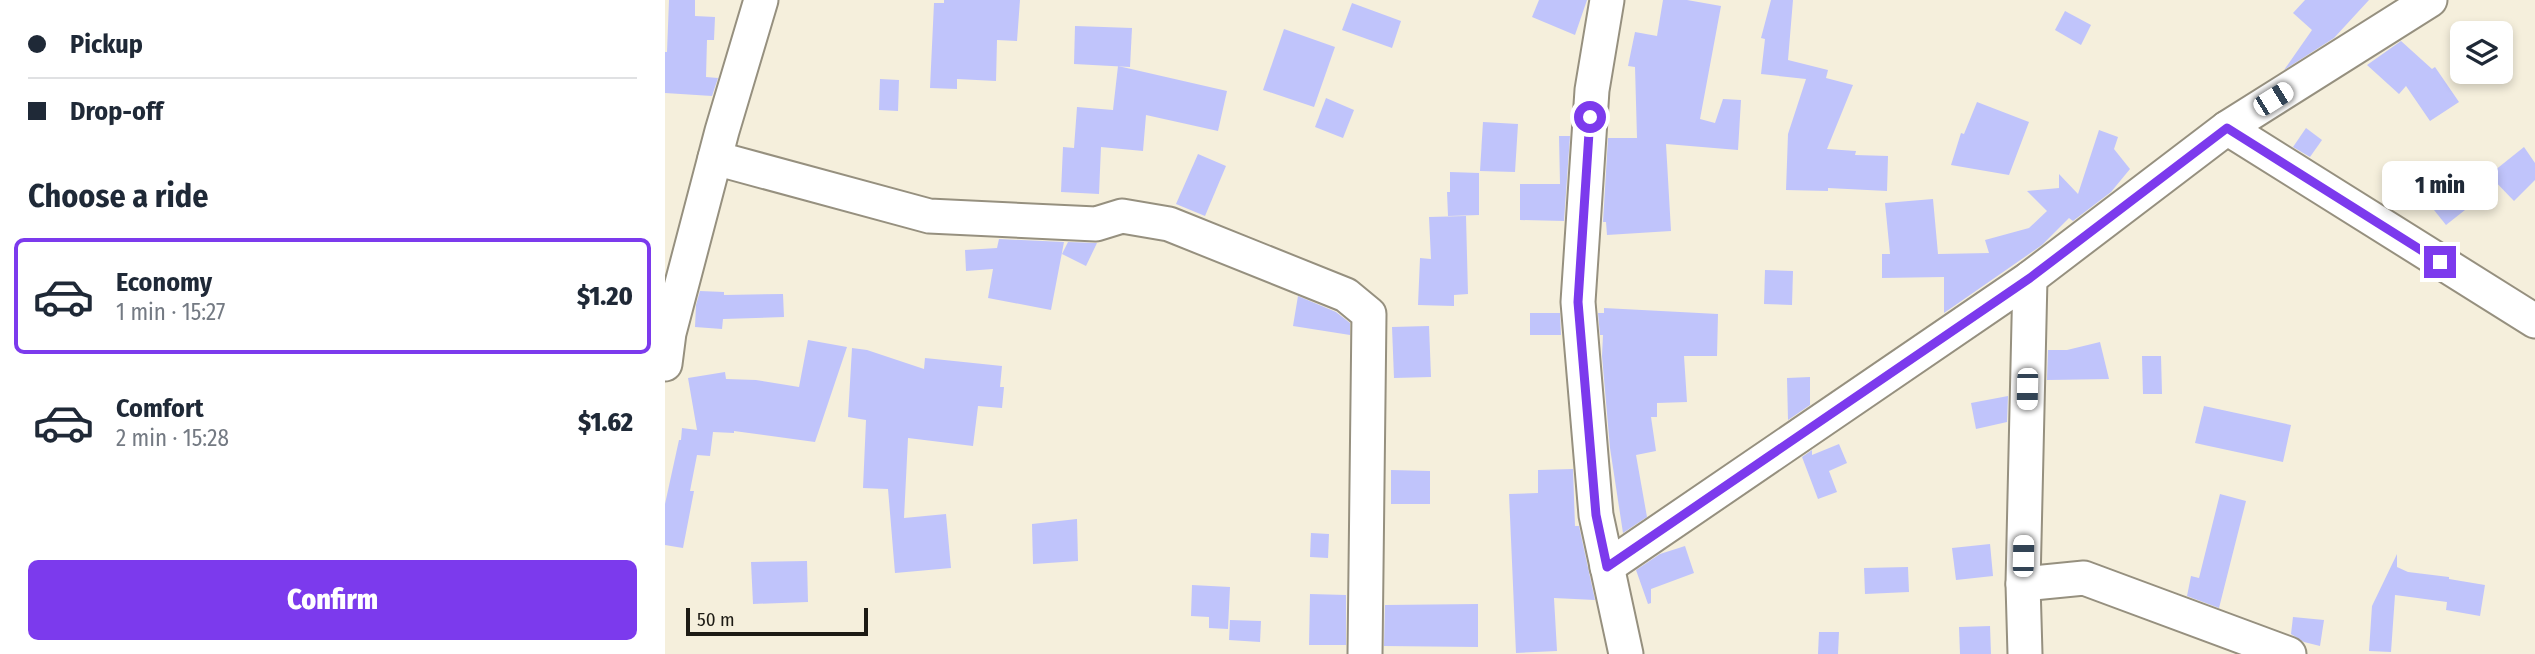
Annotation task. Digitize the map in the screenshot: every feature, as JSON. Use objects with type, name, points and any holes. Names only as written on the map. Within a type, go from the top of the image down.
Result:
[{"type":"street","points":[[666,343],[715,158],[761,0]]},
{"type":"street","points":[[1608,0],[1592,90],[1578,302],[1596,515],[1626,654]]},
{"type":"street","points":[[1607,567],[2030,278],[2227,128],[2430,0]]},
{"type":"street","points":[[2227,128],[2535,321]]},
{"type":"street","points":[[715,158],[929,216],[1096,224],[1122,216],[1169,224],[1346,295],[1369,314],[1365,654]]},
{"type":"street","points":[[2025,654],[2023,584],[2030,278]]},
{"type":"street","points":[[2023,584],[2084,578],[2289,654]]},
{"type":"building","points":[[669,0],[695,0],[695,16],[715,17],[714,40],[707,40],[706,77],[718,78],[712,96],[665,93]]},
{"type":"building","points":[[944,0],[1020,0],[1017,41],[997,40],[996,81],[957,79],[957,89],[930,88],[934,3],[944,3]]},
{"type":"building","points":[[1539,0],[1587,0],[1575,35],[1532,17]]},
{"type":"building","points":[[1663,0],[1687,0],[1721,6],[1700,119],[1715,123],[1723,99],[1741,100],[1738,150],[1666,144],[1671,231],[1607,235],[1606,222],[1603,222],[1608,138],[1637,138],[1635,67],[1628,66],[1635,32],[1657,36]]},
{"type":"building","points":[[1771,0],[1793,0],[1788,60],[1828,70],[1826,78],[1853,85],[1827,149],[1856,151],[1855,155],[1888,156],[1887,191],[1828,188],[1828,191],[1786,190],[1788,134],[1806,79],[1761,74],[1765,39],[1761,38]]},
{"type":"building","points":[[2305,0],[2369,0],[2334,38],[2284,70],[2312,30],[2293,13]]},
{"type":"building","points":[[1352,3],[1401,21],[1392,48],[1342,30]]},
{"type":"building","points":[[2065,11],[2091,25],[2081,45],[2055,30]]},
{"type":"building","points":[[1075,26],[1132,28],[1130,67],[1074,64]]},
{"type":"building","points":[[1284,29],[1335,47],[1314,107],[1263,90]]},
{"type":"building","points":[[2401,41],[2432,69],[2435,67],[2459,102],[2430,121],[2406,86],[2399,94],[2367,65]]},
{"type":"building","points":[[1118,66],[1227,91],[1218,131],[1146,115],[1143,151],[1101,147],[1099,194],[1061,192],[1063,147],[1074,148],[1077,107],[1113,110]]},
{"type":"building","points":[[880,79],[899,80],[898,111],[879,110]]},
{"type":"building","points":[[1326,98],[1354,110],[1343,138],[1315,127]]},
{"type":"building","points":[[1977,102],[2029,122],[2009,175],[1951,165],[1961,133],[1964,134]]},
{"type":"building","points":[[1483,122],[1518,124],[1515,172],[1480,171]]},
{"type":"building","points":[[2306,128],[2322,140],[2310,157],[2293,147]]},
{"type":"building","points":[[2099,130],[2118,137],[2114,149],[2130,169],[2111,192],[2073,221],[2069,218],[2042,245],[1944,313],[1944,277],[1882,278],[1882,254],[1890,254],[1885,203],[1933,199],[1938,254],[1989,253],[1985,240],[2029,228],[2047,211],[2027,191],[2059,188],[2059,174],[2078,194]]},
{"type":"building","points":[[1559,136],[1570,136],[1564,221],[1520,220],[1520,184],[1560,184]]},
{"type":"building","points":[[2524,147],[2535,163],[2535,180],[2514,201],[2489,175]]},
{"type":"building","points":[[1198,154],[1226,166],[1205,216],[1176,204]]},
{"type":"building","points":[[2470,163],[2489,191],[2446,225],[2422,195]]},
{"type":"building","points":[[2402,166],[2423,188],[2410,201],[2388,179]]},
{"type":"building","points":[[1450,172],[1479,173],[1479,215],[1448,216]]},
{"type":"building","points":[[1466,216],[1468,294],[1454,295],[1454,306],[1418,305],[1420,258],[1431,259],[1429,217]]},
{"type":"building","points":[[999,239],[1064,242],[1051,310],[988,298],[993,269],[966,271],[965,250],[997,248]]},
{"type":"building","points":[[1068,242],[1097,243],[1086,266],[1062,254]]},
{"type":"building","points":[[1765,270],[1793,271],[1792,305],[1764,304]]},
{"type":"building","points":[[700,291],[724,292],[724,295],[783,294],[784,317],[723,319],[722,329],[695,327]]},
{"type":"building","points":[[1298,296],[1336,312],[1350,323],[1350,335],[1293,326]]},
{"type":"building","points":[[1604,308],[1718,314],[1717,356],[1684,356],[1687,402],[1657,403],[1657,417],[1651,417],[1656,451],[1636,455],[1647,517],[1623,533],[1610,448],[1602,356],[1603,335],[1600,335],[1598,313],[1604,313]]},
{"type":"building","points":[[1530,313],[1560,313],[1561,335],[1530,335]]},
{"type":"building","points":[[1429,326],[1431,377],[1394,378],[1392,327]]},
{"type":"building","points":[[808,340],[847,347],[815,442],[734,431],[713,432],[710,456],[697,455],[690,491],[694,491],[683,548],[665,545],[665,504],[682,428],[697,430],[688,378],[725,372],[726,379],[756,380],[799,387]]},
{"type":"building","points":[[2100,342],[2109,379],[2047,380],[2048,350],[2067,350]]},
{"type":"building","points":[[852,348],[867,350],[924,369],[925,358],[1002,366],[1002,408],[978,406],[973,446],[908,438],[904,518],[946,514],[951,568],[895,573],[888,489],[863,488],[866,420],[848,417]]},
{"type":"building","points":[[2142,356],[2161,356],[2162,394],[2143,394]]},
{"type":"building","points":[[1810,377],[1810,405],[1788,420],[1787,378]]},
{"type":"building","points":[[2008,396],[2007,422],[1976,429],[1971,403]]},
{"type":"building","points":[[2204,406],[2291,425],[2283,462],[2195,443]]},
{"type":"building","points":[[1839,444],[1847,463],[1829,471],[1837,492],[1818,499],[1802,457],[1812,450],[1812,455]]},
{"type":"building","points":[[1573,469],[1575,526],[1579,526],[1595,600],[1554,598],[1557,651],[1516,653],[1509,494],[1538,493],[1538,470]]},
{"type":"building","points":[[1391,470],[1430,471],[1430,504],[1391,504]]},
{"type":"building","points":[[2220,494],[2246,501],[2219,608],[2187,596],[2191,576],[2199,578]]},
{"type":"building","points":[[1077,519],[1078,561],[1033,564],[1032,524]]},
{"type":"building","points":[[1311,533],[1329,534],[1328,558],[1310,557]]},
{"type":"building","points":[[1990,544],[1993,576],[1956,580],[1952,548]]},
{"type":"building","points":[[1685,546],[1694,573],[1651,589],[1651,603],[1648,604],[1636,570],[1660,554]]},
{"type":"building","points":[[2397,554],[2397,567],[2408,572],[2485,585],[2480,616],[2446,610],[2447,602],[2395,595],[2391,652],[2369,651],[2372,606]]},
{"type":"building","points":[[807,561],[808,602],[753,604],[751,562]]},
{"type":"building","points":[[1908,567],[1909,592],[1865,594],[1864,568]]},
{"type":"building","points":[[1192,585],[1230,587],[1228,629],[1209,628],[1209,617],[1191,616]]},
{"type":"building","points":[[1310,594],[1346,595],[1346,645],[1309,645]]},
{"type":"building","points":[[1478,604],[1478,647],[1384,646],[1385,605]]},
{"type":"building","points":[[2293,617],[2324,620],[2320,646],[2304,642],[2291,634]]},
{"type":"building","points":[[1230,620],[1261,621],[1260,642],[1229,640]]},
{"type":"building","points":[[1990,626],[1991,654],[1960,654],[1959,627]]},
{"type":"building","points":[[1819,632],[1839,632],[1838,654],[1818,654]]},
{"type":"route","points":[[1590,117],[1578,302],[1596,515],[1607,567],[2030,278],[2227,128],[2440,262]]}]
